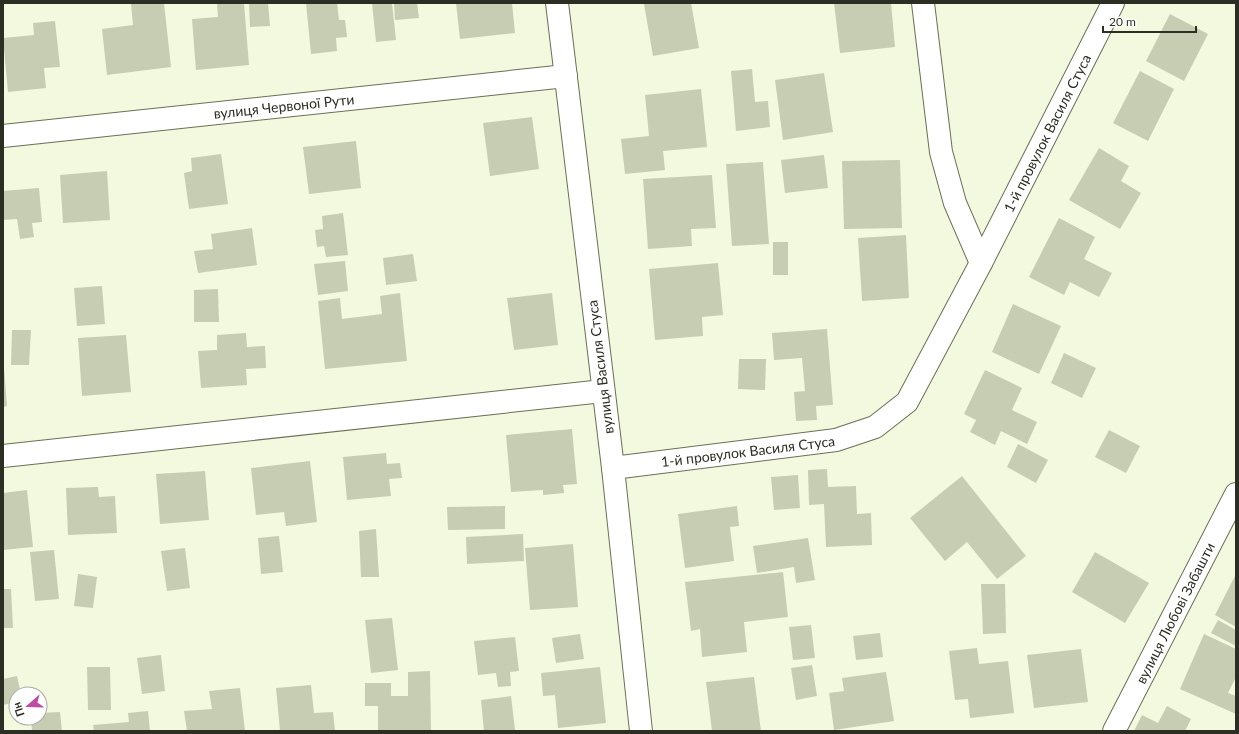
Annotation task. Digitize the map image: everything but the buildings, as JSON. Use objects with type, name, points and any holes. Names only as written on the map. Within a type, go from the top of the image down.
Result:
[{"type":"street","name":"вулиця Василя Стуса","points":[[556,3],[613,468],[641,731]]},
{"type":"street","points":[[923,3],[941,152],[955,203],[981,263]]},
{"type":"street","name":"1-й провулок Василя Стуса","points":[[613,468],[836,440],[875,427],[907,402],[981,263],[1113,3]]},
{"type":"street","name":"вулиця Червоної Рути","points":[[3,136],[566,76]]},
{"type":"street","points":[[3,456],[603,390]]},
{"type":"street","name":"вулиця Любові Забашти","points":[[1114,731],[1236,494]]}]
